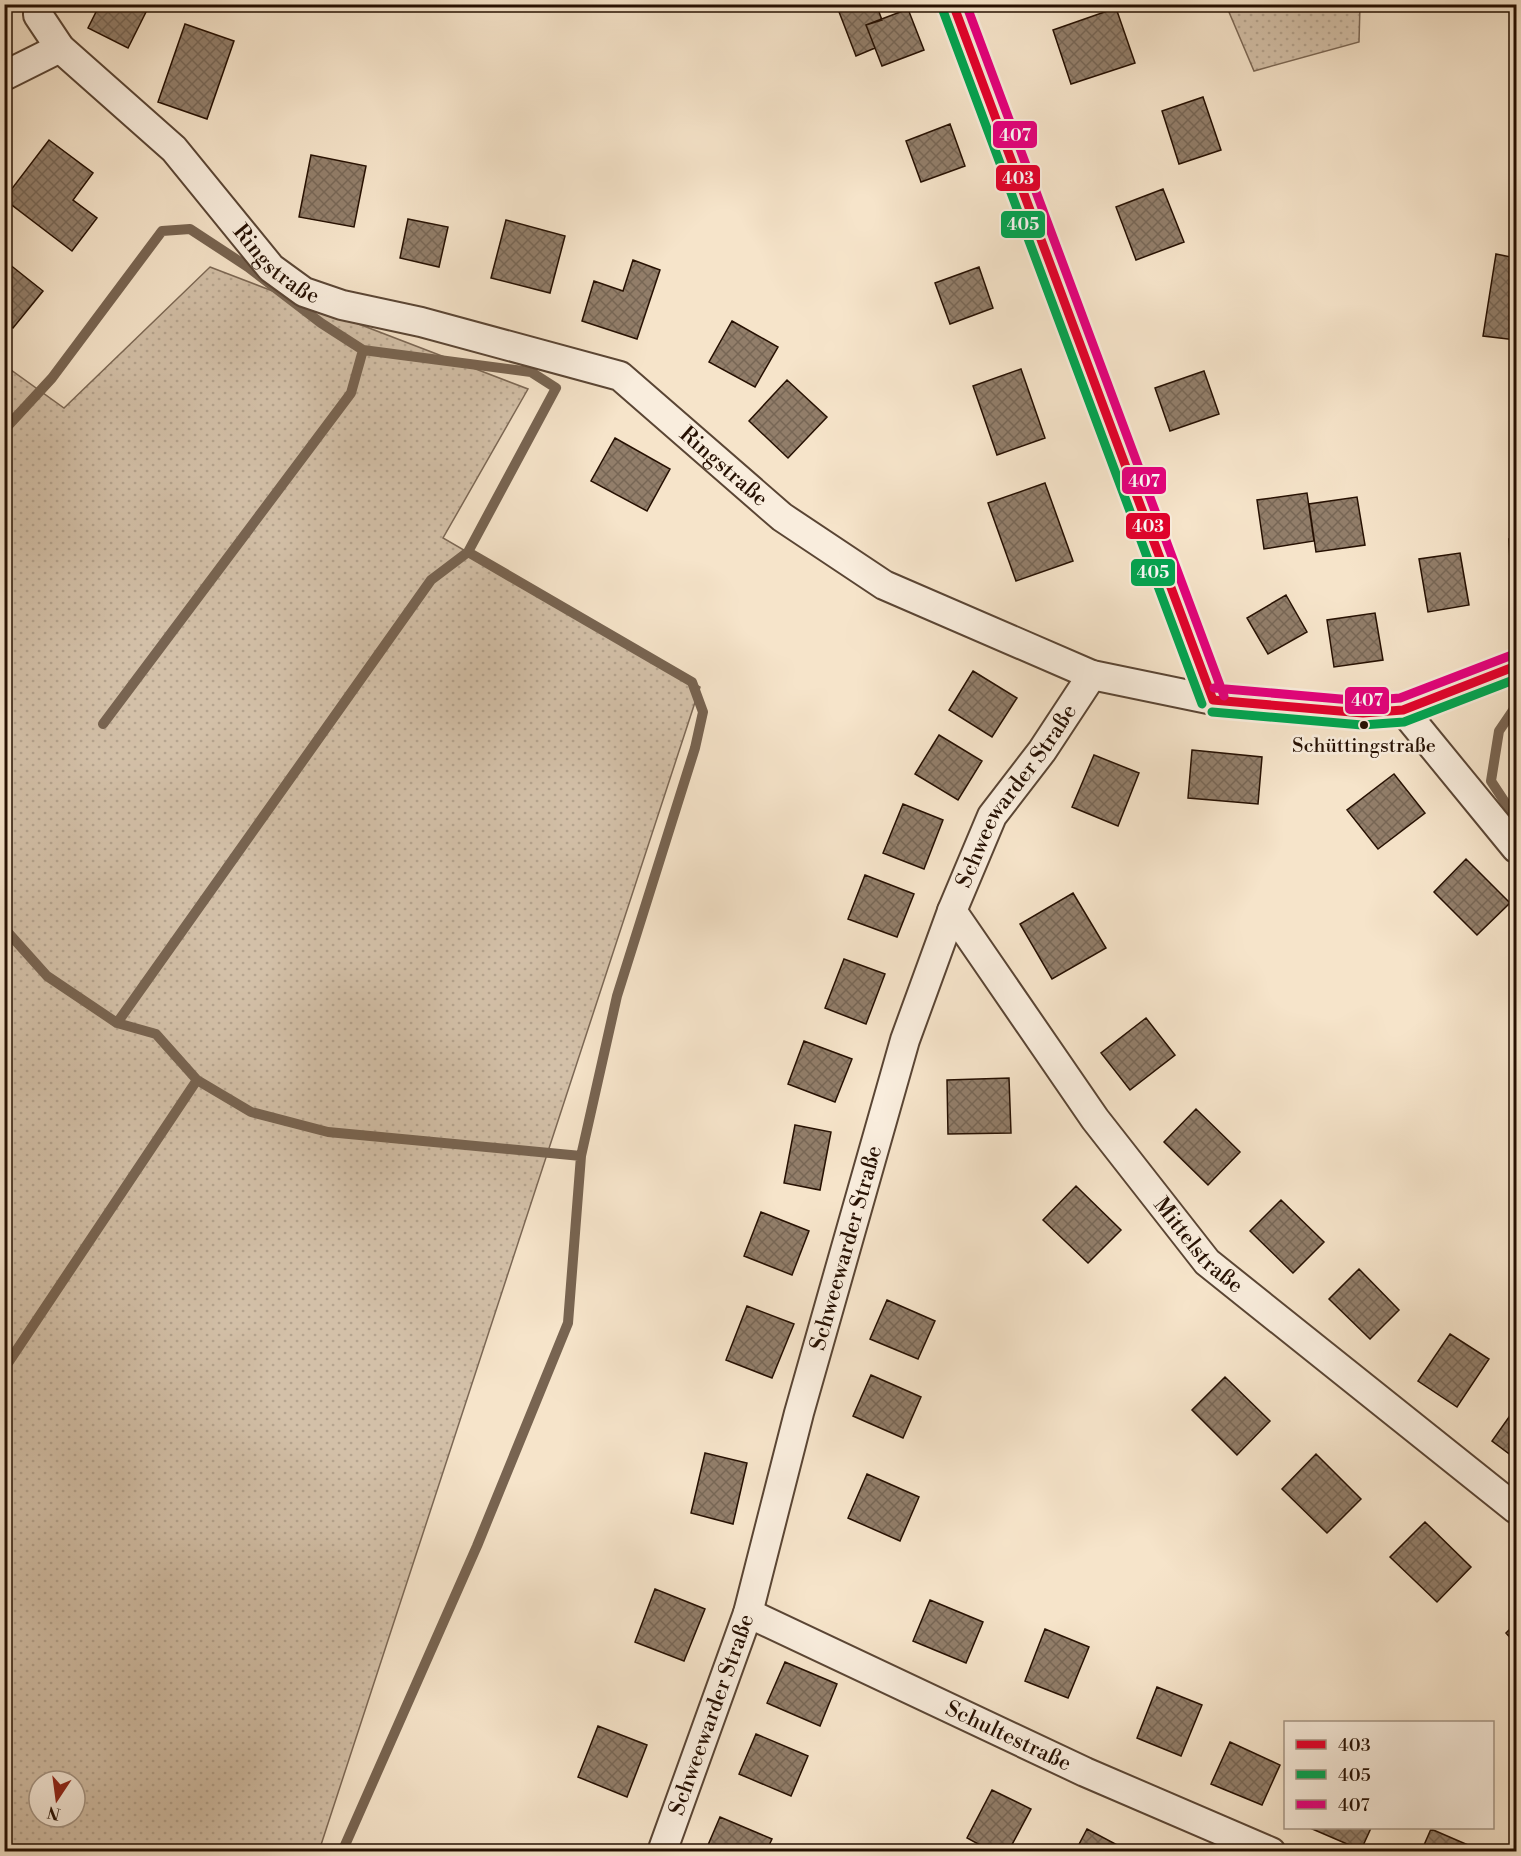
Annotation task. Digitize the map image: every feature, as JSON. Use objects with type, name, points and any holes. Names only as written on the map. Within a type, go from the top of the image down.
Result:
[{"type":"street","name":"Ringstraße","points":[[38,4],[38,15],[60,48],[174,150],[271,268],[304,292],[342,305],[421,322],[620,376],[782,517],[884,585],[1092,675],[1213,700],[1363,713],[1403,710],[1516,666]]},
{"type":"street","points":[[953,4],[1213,700]]},
{"type":"street","points":[[4,76],[60,48]]},
{"type":"street","name":"Schweewarder Straße","points":[[662,1851],[748,1613],[799,1413],[905,1040],[952,911],[992,816],[1042,751],[1092,675]]},
{"type":"street","points":[[1403,710],[1516,848]]},
{"type":"street","name":"Mittelstraße","points":[[952,911],[1095,1119],[1207,1262],[1516,1509]]},
{"type":"street","name":"Schultestraße","points":[[748,1613],[1085,1772],[1271,1851]]},
{"type":"shaded area","points":[[1226,5],[1360,5],[1359,42],[1254,71]]},
{"type":"shaded area","points":[[210,267],[528,389],[443,538],[700,687],[319,1851],[5,1851],[4,365],[64,408]]},
{"type":"building","points":[[100,4],[150,4],[128,48],[88,28]]},
{"type":"building","points":[[836,4],[876,4],[882,20],[866,25],[875,48],[856,56]]},
{"type":"building","points":[[1116,8],[1135,63],[1071,84],[1053,30]]},
{"type":"building","points":[[908,9],[924,50],[882,66],[866,25]]},
{"type":"building","points":[[185,24],[234,41],[207,119],[158,102]]},
{"type":"building","points":[[1203,97],[1221,150],[1179,164],[1162,111]]},
{"type":"building","points":[[950,124],[965,166],[921,182],[906,141]]},
{"type":"building","points":[[49,140],[93,173],[73,200],[97,218],[72,251],[4,199]]},
{"type":"building","points":[[311,155],[366,166],[354,227],[299,217]]},
{"type":"building","points":[[1163,189],[1184,242],[1136,260],[1116,207]]},
{"type":"building","points":[[408,219],[448,227],[439,267],[400,258]]},
{"type":"building","points":[[506,220],[565,236],[550,293],[491,278]]},
{"type":"building","points":[[1496,254],[1516,258],[1516,340],[1483,336]]},
{"type":"building","points":[[4,260],[43,291],[13,328],[4,321]]},
{"type":"building","points":[[633,260],[660,270],[637,339],[582,321],[594,281],[623,291]]},
{"type":"building","points":[[979,267],[993,308],[950,324],[935,283]]},
{"type":"building","points":[[732,321],[778,347],[755,387],[709,362]]},
{"type":"building","points":[[1021,369],[1045,438],[997,455],[973,386]]},
{"type":"building","points":[[1204,371],[1219,414],[1170,431],[1155,388]]},
{"type":"building","points":[[787,380],[827,417],[788,458],[749,421]]},
{"type":"building","points":[[615,438],[670,469],[647,511],[591,481]]},
{"type":"building","points":[[1045,483],[1073,561],[1016,581],[988,503]]},
{"type":"building","points":[[1307,493],[1314,541],[1264,549],[1257,500]]},
{"type":"building","points":[[1357,497],[1365,545],[1316,552],[1309,504]]},
{"type":"building","points":[[1509,539],[1516,539],[1516,582],[1511,583]]},
{"type":"building","points":[[1460,553],[1469,605],[1428,612],[1419,559]]},
{"type":"building","points":[[1286,595],[1307,632],[1268,654],[1247,618]]},
{"type":"building","points":[[1375,613],[1383,660],[1334,667],[1327,620]]},
{"type":"building","points":[[973,671],[1017,698],[992,737],[949,710]]},
{"type":"building","points":[[939,735],[982,761],[958,800],[915,774]]},
{"type":"building","points":[[1192,750],[1262,757],[1258,804],[1188,798]]},
{"type":"building","points":[[1094,755],[1139,773],[1118,826],[1072,807]]},
{"type":"building","points":[[1394,774],[1425,813],[1378,849],[1347,810]]},
{"type":"building","points":[[903,804],[943,820],[924,869],[883,853]]},
{"type":"building","points":[[1466,859],[1510,903],[1477,935],[1434,892]]},
{"type":"building","points":[[865,875],[914,894],[897,937],[848,919]]},
{"type":"building","points":[[1073,893],[1106,948],[1052,979],[1020,924]]},
{"type":"building","points":[[844,959],[885,974],[866,1024],[825,1008]]},
{"type":"building","points":[[1146,1018],[1175,1055],[1130,1090],[1101,1053]]},
{"type":"building","points":[[804,1041],[852,1059],[835,1102],[788,1084]]},
{"type":"building","points":[[1009,1078],[1011,1133],[948,1134],[947,1080]]},
{"type":"building","points":[[1196,1109],[1240,1152],[1208,1185],[1164,1142]]},
{"type":"building","points":[[795,1125],[831,1132],[820,1190],[784,1183]]},
{"type":"building","points":[[1076,1186],[1121,1230],[1088,1263],[1043,1220]]},
{"type":"building","points":[[1281,1200],[1324,1242],[1293,1273],[1250,1231]]},
{"type":"building","points":[[761,1212],[809,1231],[792,1275],[744,1256]]},
{"type":"building","points":[[1359,1269],[1399,1310],[1370,1339],[1329,1299]]},
{"type":"building","points":[[887,1300],[935,1321],[918,1359],[870,1339]]},
{"type":"building","points":[[747,1306],[794,1324],[772,1378],[726,1360]]},
{"type":"building","points":[[1450,1334],[1489,1359],[1457,1407],[1418,1381]]},
{"type":"building","points":[[871,1375],[921,1397],[903,1438],[853,1416]]},
{"type":"building","points":[[1225,1377],[1270,1421],[1237,1455],[1192,1410]]},
{"type":"building","points":[[1516,1407],[1516,1459],[1492,1441]]},
{"type":"building","points":[[705,1453],[747,1463],[733,1524],[691,1513]]},
{"type":"building","points":[[1316,1454],[1361,1499],[1327,1533],[1282,1489]]},
{"type":"building","points":[[867,1474],[919,1497],[900,1541],[848,1518]]},
{"type":"building","points":[[1425,1522],[1471,1567],[1437,1602],[1390,1557]]},
{"type":"building","points":[[655,1589],[705,1609],[684,1661],[635,1642]]},
{"type":"building","points":[[930,1600],[983,1622],[966,1663],[913,1641]]},
{"type":"building","points":[[1516,1623],[1516,1644],[1506,1633]]},
{"type":"building","points":[[1045,1629],[1089,1647],[1068,1698],[1025,1681]]},
{"type":"building","points":[[785,1662],[837,1684],[820,1726],[767,1703]]},
{"type":"building","points":[[1157,1687],[1202,1705],[1181,1756],[1137,1738]]},
{"type":"building","points":[[598,1726],[647,1745],[627,1797],[578,1777]]},
{"type":"building","points":[[756,1734],[808,1756],[791,1796],[739,1774]]},
{"type":"building","points":[[1230,1742],[1280,1765],[1262,1805],[1211,1784]]},
{"type":"building","points":[[992,1790],[1031,1809],[1008,1852],[993,1852],[967,1838]]},
{"type":"building","points":[[720,1817],[772,1839],[766,1852],[705,1852]]},
{"type":"building","points":[[1087,1829],[1125,1849],[1124,1852],[1075,1852]]},
{"type":"building","points":[[1312,1829],[1371,1829],[1361,1850]]},
{"type":"building","points":[[1431,1829],[1482,1851],[1482,1852],[1421,1852]]},
{"type":"waterway","points":[[4,430],[52,378],[162,231],[190,229],[248,267],[321,323],[363,350],[531,372],[556,388],[468,552]]},
{"type":"waterway","points":[[103,724],[351,393],[363,350]]},
{"type":"waterway","points":[[117,1023],[431,580],[468,552],[692,682],[703,712],[695,748],[617,996],[581,1156],[568,1323],[477,1546],[342,1852]]},
{"type":"waterway","points":[[1516,706],[1499,731],[1491,781],[1516,819]]},
{"type":"waterway","points":[[4,928],[47,976],[117,1023],[156,1034],[197,1080],[251,1112],[328,1132],[581,1156]]},
{"type":"waterway","points":[[4,1369],[197,1080]]},
{"type":"transit line","name":"403","points":[[953,4],[1213,700]]},
{"type":"transit line","name":"407","points":[[966,4],[1224,696]]},
{"type":"transit line","name":"405","points":[[942,8],[1202,704]]},
{"type":"transit line","name":"407","points":[[1214,688],[1363,701],[1400,698],[1512,655]]},
{"type":"transit line","name":"403","points":[[1213,700],[1363,713],[1403,710],[1516,666]]},
{"type":"transit line","name":"405","points":[[1212,712],[1362,725],[1404,722],[1516,679]]},
{"type":"place","name":"Schüttingstraße","points":[[1364,725]]}]
